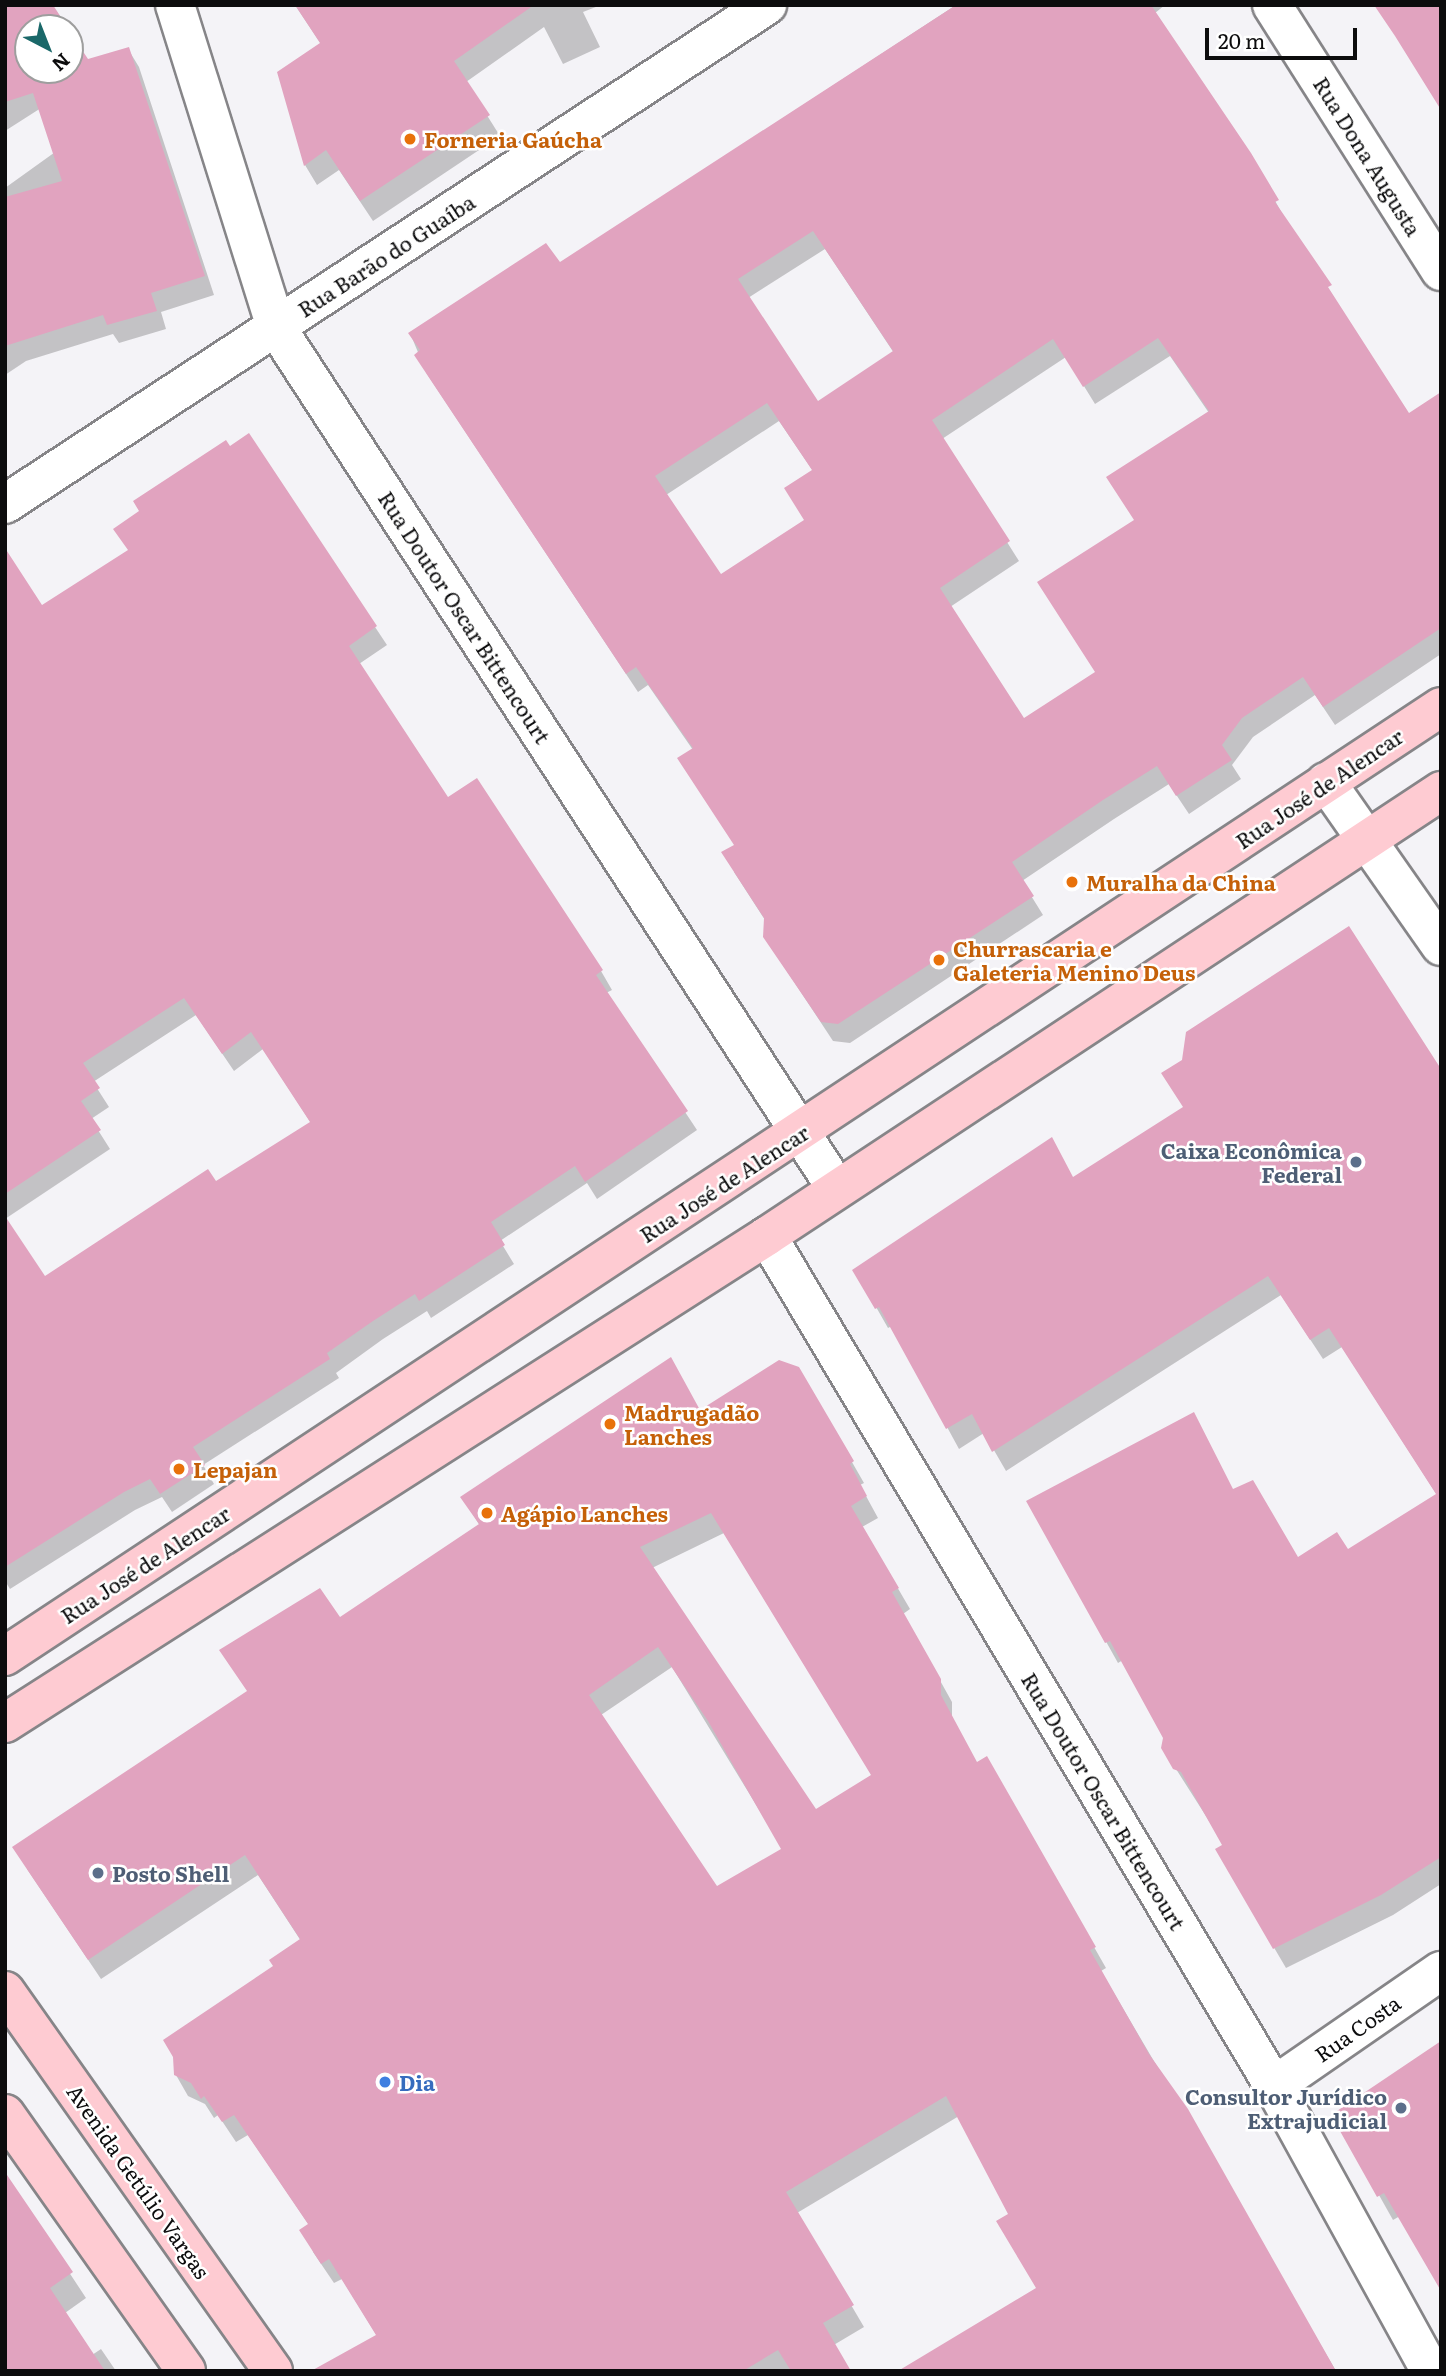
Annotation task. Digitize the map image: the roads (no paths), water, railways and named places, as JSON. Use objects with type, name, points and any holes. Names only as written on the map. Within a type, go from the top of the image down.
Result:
[{"type":"main road","name":"Rua José de Alencar","points":[[5,1656],[801,1133],[1441,707]]},
{"type":"main road","points":[[5,1723],[767,1236],[1441,791]]},
{"type":"main road","name":"Avenida Getúlio Vargas","points":[[5,1991],[273,2371]]},
{"type":"main road","points":[[5,2114],[186,2371]]},
{"type":"street","name":"Rua Doutor Oscar Bittencourt","points":[[175,5],[276,327],[837,1189]]},
{"type":"street","name":"Rua Barão do Guaíba","points":[[5,504],[768,5]]},
{"type":"street","name":"Rua Dona Augusta","points":[[1272,5],[1441,271]]},
{"type":"street","points":[[1326,782],[1364,841],[1441,946]]},
{"type":"street","name":"Rua Doutor Oscar Bittencourt","points":[[767,1236],[1274,2086],[1431,2371]]},
{"type":"street","name":"Rua Costa","points":[[1274,2086],[1441,1971]]},
{"type":"place","name":"Forneria Gaúcha","points":[[410,139]]},
{"type":"place","name":"Muralha da China","points":[[1072,882]]},
{"type":"place","name":"Churrascaria e Galeteria Menino Deus","points":[[939,960]]},
{"type":"place","name":"Caixa Econômica Federal","points":[[1356,1162]]},
{"type":"place","name":"Madrugadão Lanches","points":[[610,1424]]},
{"type":"place","name":"Lepajan","points":[[179,1469]]},
{"type":"place","name":"Agápio Lanches","points":[[487,1513]]},
{"type":"place","name":"Posto Shell","points":[[98,1873]]},
{"type":"place","name":"Dia","points":[[385,2082]]},
{"type":"place","name":"Consultor Jurídico Extrajudicial","points":[[1401,2108]]}]
